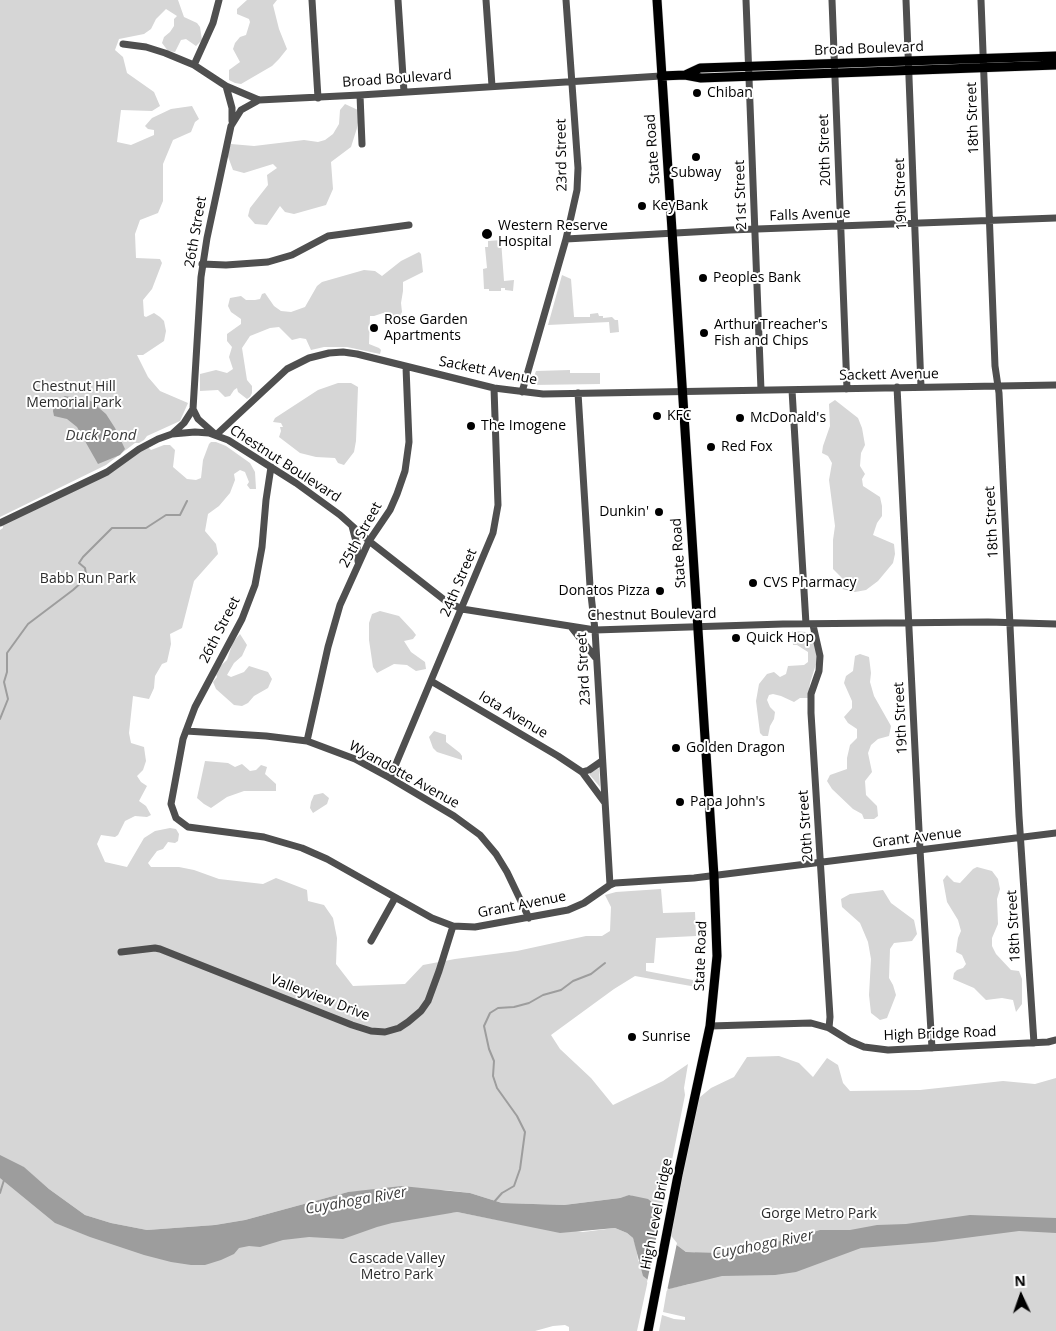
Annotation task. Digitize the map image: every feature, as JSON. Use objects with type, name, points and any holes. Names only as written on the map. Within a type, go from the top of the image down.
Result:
[{"type":"main road","name":"State Road","points":[[657,0],[714,876],[717,956],[710,1026],[694,1102]]},
{"type":"main road","name":"Broad Boulevard","points":[[661,76],[685,75],[700,68],[749,72],[983,63],[1056,56]]},
{"type":"main road","name":"Broad Boulevard","points":[[983,63],[1056,65]]},
{"type":"main road","name":"High Level Bridge","points":[[648,1331],[694,1102]]},
{"type":"street","points":[[194,65],[214,19],[219,0]]},
{"type":"street","points":[[312,0],[318,98]]},
{"type":"street","points":[[398,0],[404,92]]},
{"type":"street","points":[[486,0],[492,86]]},
{"type":"street","name":"23rd Street","points":[[522,392],[566,239],[575,200],[577,181],[566,0]]},
{"type":"street","name":"21st Street","points":[[746,0],[761,390]]},
{"type":"street","name":"20th Street","points":[[832,0],[847,388]]},
{"type":"street","name":"19th Street","points":[[906,0],[921,387]]},
{"type":"street","name":"18th Street","points":[[981,0],[997,386],[1034,1042]]},
{"type":"street","name":"Broad Boulevard","points":[[123,44],[156,49],[194,65],[226,86],[259,100],[318,98],[661,76]]},
{"type":"street","name":"26th Street","points":[[193,408],[202,264],[232,121],[232,108],[226,86]]},
{"type":"street","points":[[360,95],[362,144]]},
{"type":"street","points":[[232,121],[241,110],[259,100]]},
{"type":"street","name":"Falls Avenue","points":[[566,239],[672,232],[1056,218]]},
{"type":"street","points":[[202,264],[226,265],[268,262],[292,255],[328,236],[409,225]]},
{"type":"street","name":"Sackett Avenue","points":[[216,435],[287,369],[310,357],[343,352],[494,388],[542,394],[1056,385]]},
{"type":"street","name":"25th Street","points":[[307,742],[331,634],[342,600],[368,541],[390,509],[405,471],[408,442],[406,367]]},
{"type":"street","name":"19th Street","points":[[897,387],[920,850],[932,1048]]},
{"type":"street","name":"24th Street","points":[[390,778],[491,538],[498,508],[494,388]]},
{"type":"street","name":"20th Street","points":[[792,390],[809,624],[820,656],[819,670],[810,699],[830,1016],[829,1028]]},
{"type":"street","name":"23rd Street","points":[[578,393],[590,586],[595,630],[610,885]]},
{"type":"street","points":[[172,434],[184,423],[193,408]]},
{"type":"street","points":[[193,408],[198,419],[216,435]]},
{"type":"street","points":[[0,523],[104,474],[148,444],[172,434],[195,432],[216,435]]},
{"type":"street","name":"Chestnut Boulevard","points":[[216,435],[244,449],[318,498],[352,525],[368,541],[447,602],[462,608],[572,628],[595,630],[809,624],[1010,622],[1056,624]]},
{"type":"street","name":"26th Street","points":[[172,800],[186,731],[200,696],[242,619],[255,585],[262,547],[271,467]]},
{"type":"street","points":[[352,525],[358,545],[357,565]]},
{"type":"street","points":[[572,628],[591,649],[596,659]]},
{"type":"street","name":"Iota Avenue","points":[[431,681],[582,772],[605,803]]},
{"type":"street","name":"Wyandotte Avenue","points":[[186,731],[272,737],[307,742],[340,753],[390,778],[457,818],[480,835],[496,854],[509,875],[529,918]]},
{"type":"street","points":[[582,772],[589,770],[602,761]]},
{"type":"street","name":"Grant Avenue","points":[[172,800],[172,809],[176,818],[188,827],[262,836],[302,848],[432,918],[452,926],[475,928],[559,912],[578,906],[610,885],[714,876],[1056,833]]},
{"type":"street","points":[[371,941],[395,898]]},
{"type":"street","name":"Valleyview Drive","points":[[121,952],[160,949],[352,1025],[371,1032],[385,1032],[399,1028],[408,1022],[421,1011],[428,1001],[452,926]]},
{"type":"street","name":"High Bridge Road","points":[[710,1026],[811,1023],[829,1028],[854,1043],[868,1048],[888,1050],[1056,1040]]},
{"type":"green space","name":"Chestnut Hill Memorial Park","points":[[0,0],[178,0],[184,17],[197,23],[200,27],[202,40],[196,46],[186,39],[181,40],[175,52],[168,51],[162,43],[164,37],[174,26],[174,19],[177,16],[166,9],[156,19],[151,29],[144,34],[119,39],[115,50],[123,57],[127,73],[154,92],[160,106],[152,111],[121,110],[117,142],[131,145],[154,135],[154,130],[148,129],[145,126],[152,118],[171,109],[192,106],[199,119],[195,122],[191,132],[173,140],[163,164],[163,201],[158,213],[140,220],[135,234],[136,258],[160,259],[162,263],[152,289],[143,300],[144,316],[146,317],[154,313],[160,317],[164,321],[166,331],[164,341],[143,355],[137,355],[148,377],[160,391],[188,403],[180,421],[147,436],[139,443],[135,443],[106,465],[0,517]]},
{"type":"green space","points":[[247,0],[277,0],[273,5],[279,29],[287,49],[272,66],[241,84],[229,80],[229,70],[240,62],[233,49],[240,37],[246,35],[250,22],[249,19],[237,14],[237,9]]},
{"type":"green space","points":[[345,104],[358,110],[357,128],[351,147],[331,162],[333,189],[326,205],[294,214],[285,212],[280,206],[267,225],[255,224],[248,216],[250,208],[268,185],[267,175],[277,168],[273,164],[244,173],[233,170],[227,154],[231,144],[254,146],[304,140],[318,142],[325,140],[333,134],[339,124],[340,110]]},
{"type":"green space","points":[[501,240],[504,281],[514,280],[513,291],[501,288],[501,291],[489,291],[489,289],[484,289],[483,269],[487,268],[485,247],[488,247],[488,241]]},
{"type":"green space","points":[[419,252],[421,254],[423,272],[403,282],[402,312],[398,319],[383,313],[370,316],[369,344],[379,348],[381,350],[380,354],[347,347],[324,347],[311,350],[306,339],[292,340],[279,327],[270,328],[250,336],[242,348],[247,380],[252,386],[250,397],[247,399],[238,392],[237,388],[230,396],[225,397],[218,390],[200,391],[200,374],[216,370],[227,373],[233,369],[229,357],[232,347],[227,341],[227,334],[241,324],[241,319],[231,312],[228,306],[230,298],[241,296],[246,300],[255,300],[260,299],[262,294],[265,293],[274,306],[281,311],[291,312],[305,307],[317,286],[322,282],[364,270],[375,271],[382,276],[401,261]]},
{"type":"green space","points":[[562,275],[571,279],[574,317],[590,317],[590,314],[598,313],[603,318],[612,317],[618,320],[619,332],[610,333],[609,322],[548,325]]},
{"type":"green space","points":[[570,370],[570,373],[600,373],[600,384],[531,385],[536,371]]},
{"type":"green space","points":[[338,383],[351,383],[358,387],[356,441],[354,452],[344,465],[338,463],[335,458],[316,457],[300,453],[279,437],[280,427],[283,427],[281,423],[273,422],[275,418],[318,390]]},
{"type":"green space","points":[[835,400],[858,418],[862,428],[865,445],[861,453],[860,466],[865,474],[862,479],[863,486],[880,497],[882,506],[882,516],[877,523],[873,535],[894,544],[895,554],[893,563],[878,581],[866,590],[855,592],[842,589],[841,577],[833,569],[835,526],[829,480],[832,463],[828,456],[822,453],[830,426],[829,404]]},
{"type":"green space","points":[[211,442],[226,446],[250,463],[255,472],[256,489],[250,489],[247,485],[249,482],[245,472],[240,470],[234,474],[235,480],[230,493],[219,506],[208,514],[205,531],[216,544],[218,554],[194,581],[182,628],[170,634],[171,644],[167,662],[162,664],[155,676],[154,688],[149,699],[133,696],[129,733],[131,743],[144,747],[146,761],[143,770],[137,776],[147,786],[139,801],[146,806],[151,815],[147,817],[135,816],[125,821],[115,837],[101,835],[97,844],[105,862],[127,867],[144,838],[155,831],[170,828],[176,829],[179,834],[178,841],[175,843],[168,842],[163,849],[157,851],[148,863],[151,867],[179,867],[219,879],[263,884],[276,878],[307,890],[308,901],[324,905],[333,918],[337,938],[336,964],[353,986],[405,984],[423,965],[517,951],[586,936],[602,936],[610,931],[611,907],[605,895],[616,892],[661,889],[663,913],[695,912],[696,936],[656,938],[654,963],[646,963],[646,971],[693,980],[701,973],[703,975],[702,988],[635,976],[551,1035],[560,1049],[591,1078],[613,1105],[663,1081],[688,1064],[684,1088],[685,1095],[661,1215],[659,1208],[630,1195],[564,1205],[502,1203],[470,1193],[445,1190],[369,1191],[348,1192],[245,1220],[215,1225],[147,1230],[111,1223],[85,1215],[49,1189],[22,1166],[29,1198],[202,1260],[357,1206],[457,1212],[583,1232],[615,1228],[633,1238],[638,1260],[648,1280],[637,1331],[569,1331],[569,1327],[565,1325],[535,1331],[0,1331],[0,530],[3,528],[2,522],[75,488],[146,445],[151,450],[164,445],[170,445],[175,450],[173,467],[187,479],[196,480],[201,478],[203,460]]},
{"type":"green space","points":[[380,611],[399,616],[413,631],[416,635],[413,639],[404,641],[411,652],[425,662],[426,669],[416,671],[407,665],[394,664],[377,673],[373,667],[369,640],[369,623],[372,614]]},
{"type":"green space","points":[[792,631],[806,632],[812,635],[817,645],[817,661],[810,683],[808,698],[800,698],[794,702],[781,696],[769,695],[767,700],[775,712],[774,719],[768,736],[763,736],[760,733],[756,701],[759,684],[767,674],[774,672],[780,677],[786,674],[788,666],[804,665],[808,662],[808,652],[797,645],[793,645]]},
{"type":"green space","points":[[240,634],[247,645],[242,656],[234,663],[227,675],[231,677],[244,672],[249,666],[268,672],[272,679],[268,688],[242,706],[234,705],[216,689],[213,682],[217,677],[215,671],[227,660],[233,642]]},
{"type":"green space","points":[[860,654],[869,657],[870,682],[874,696],[891,726],[889,736],[878,739],[871,745],[868,753],[872,772],[865,781],[866,795],[877,806],[878,816],[874,819],[864,819],[862,814],[853,809],[832,789],[827,781],[830,775],[847,769],[850,745],[857,738],[857,729],[848,723],[844,717],[852,708],[852,701],[844,683],[846,676],[853,671],[855,656]]},
{"type":"green space","points":[[434,731],[446,735],[446,742],[460,753],[462,760],[437,752],[433,748],[429,737]]},
{"type":"green space","points":[[205,761],[228,763],[235,767],[242,764],[250,771],[256,770],[261,765],[267,767],[265,774],[276,784],[276,791],[244,791],[227,797],[211,808],[197,798]]},
{"type":"green space","points":[[599,769],[600,787],[589,774]]},
{"type":"green space","points":[[323,793],[329,798],[327,804],[313,813],[310,808],[314,795]]},
{"type":"green space","points":[[977,867],[992,871],[998,879],[1000,889],[997,899],[998,924],[992,938],[992,946],[996,954],[1011,970],[1019,971],[1022,979],[1022,1004],[1016,1012],[1013,1000],[1002,998],[986,1000],[974,988],[953,979],[954,973],[966,964],[962,955],[956,952],[961,931],[958,920],[947,902],[943,880],[947,875],[954,882],[960,883]]},
{"type":"green space","points":[[883,890],[891,903],[914,920],[917,934],[912,941],[894,943],[890,949],[889,978],[896,995],[887,1018],[880,1020],[871,1013],[869,995],[871,959],[868,942],[860,923],[842,907],[841,899],[850,894]]},
{"type":"green space","name":"Gorge Metro Park","points":[[779,1056],[799,1063],[813,1077],[827,1058],[838,1065],[843,1083],[850,1091],[920,1090],[1003,1081],[1035,1084],[1056,1078],[1056,1331],[659,1331],[662,1315],[685,1320],[685,1317],[663,1312],[667,1289],[690,1284],[695,1252],[686,1252],[674,1243],[666,1233],[694,1102],[711,1088],[734,1077],[747,1057]]},
{"type":"water","name":"Duck Pond","points":[[65,396],[91,401],[106,414],[125,449],[120,455],[98,464],[77,427],[67,419],[54,416],[55,402]]},
{"type":"water","name":"Cuyahoga River","points":[[0,1155],[24,1167],[49,1189],[85,1215],[111,1223],[147,1230],[215,1225],[245,1220],[348,1192],[402,1186],[470,1193],[502,1203],[564,1205],[620,1198],[629,1195],[648,1199],[659,1208],[666,1233],[674,1243],[686,1252],[718,1253],[791,1239],[820,1230],[850,1230],[877,1225],[906,1224],[970,1215],[1056,1218],[1056,1233],[1019,1231],[934,1242],[861,1248],[796,1272],[775,1275],[722,1276],[669,1289],[652,1283],[643,1276],[633,1238],[615,1228],[560,1233],[457,1212],[392,1223],[343,1239],[309,1237],[283,1240],[260,1247],[249,1246],[239,1248],[234,1254],[221,1260],[205,1265],[191,1265],[144,1255],[55,1223],[0,1178]]},
{"type":"pier","points":[[662,1210],[668,1232],[677,1243],[667,1291],[651,1286],[647,1282]]},
{"type":"waterway","points":[[0,719],[8,699],[4,682],[7,672],[7,653],[28,624],[83,581],[86,574],[85,568],[79,563],[83,557],[112,528],[146,528],[166,515],[180,515],[187,501]]},
{"type":"waterway","points":[[494,1202],[502,1193],[514,1186],[520,1169],[525,1132],[517,1116],[497,1088],[493,1076],[494,1061],[489,1049],[484,1026],[490,1013],[498,1008],[514,1007],[529,1003],[543,995],[561,990],[573,981],[591,974],[605,963]]},
{"type":"waterway","points":[[0,1193],[4,1180]]},
{"type":"place","name":"Chiban","points":[[697,93]]},
{"type":"place","name":"Subway","points":[[696,157]]},
{"type":"place","name":"KeyBank","points":[[642,206]]},
{"type":"place","name":"Western Reserve Hospital","points":[[487,234]]},
{"type":"place","name":"Peoples Bank","points":[[703,278]]},
{"type":"place","name":"Rose Garden Apartments","points":[[374,328]]},
{"type":"place","name":"Arthur Treacher's Fish and Chips","points":[[704,333]]},
{"type":"place","name":"KFC","points":[[657,416]]},
{"type":"place","name":"McDonald's","points":[[740,418]]},
{"type":"place","name":"The Imogene","points":[[471,426]]},
{"type":"place","name":"Red Fox","points":[[711,447]]},
{"type":"place","name":"Dunkin'","points":[[659,512]]},
{"type":"place","name":"CVS Pharmacy","points":[[753,583]]},
{"type":"place","name":"Donatos Pizza","points":[[660,591]]},
{"type":"place","name":"Quick Hop","points":[[736,638]]},
{"type":"place","name":"Golden Dragon","points":[[676,748]]},
{"type":"place","name":"Papa John's","points":[[680,802]]},
{"type":"place","name":"Sunrise","points":[[632,1037]]},
{"type":"park label","name":"Babb Run Park","points":[[88,579]]},
{"type":"park label","name":"Cascade Valley Metro Park","points":[[397,1268]]}]
